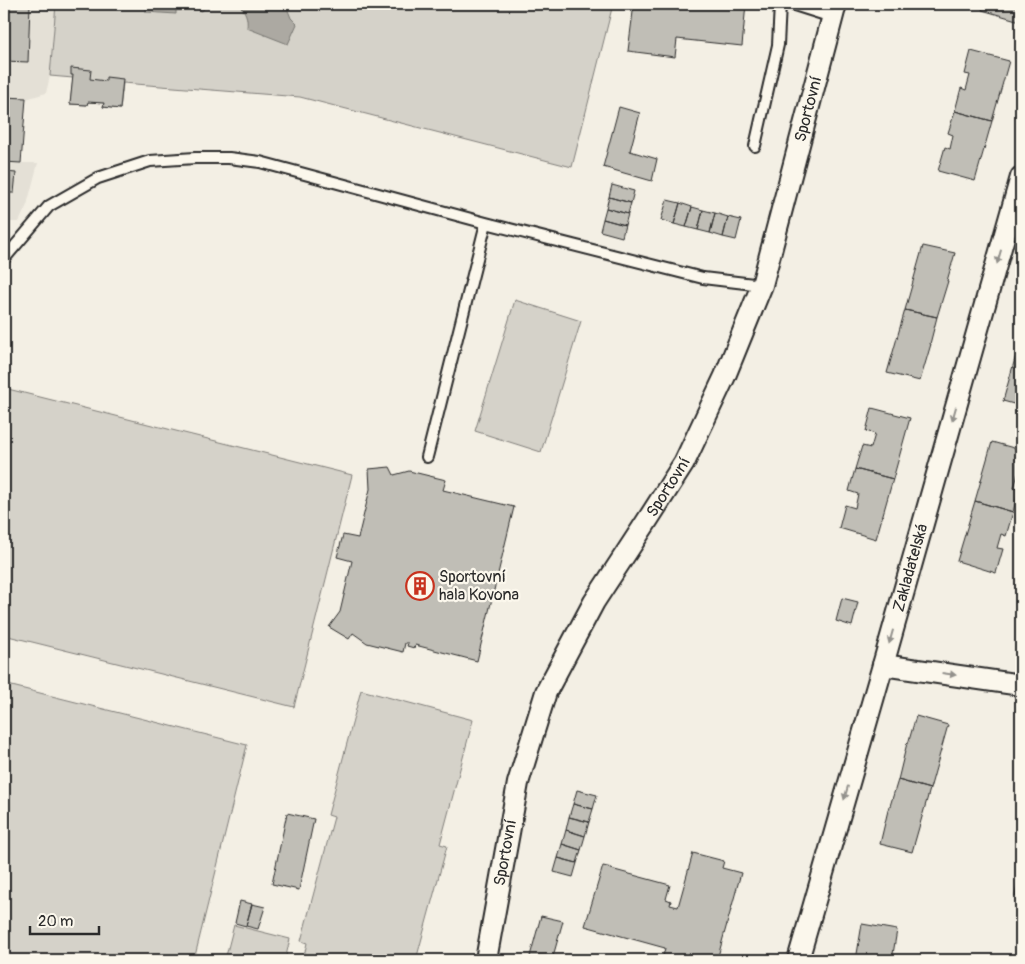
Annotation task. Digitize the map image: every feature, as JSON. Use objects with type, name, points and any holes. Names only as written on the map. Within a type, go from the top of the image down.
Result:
[{"type":"street","name":"Sportovní","points":[[486,960],[518,783],[546,692],[594,602],[684,463],[725,376],[762,285],[834,11]]},
{"type":"street","name":"Zakladatelská","points":[[798,960],[883,665],[1014,229],[1021,177]]},
{"type":"street","points":[[883,665],[1021,685]]},
{"type":"lane","points":[[755,146],[778,45],[780,4]]},
{"type":"lane","points":[[791,4],[834,11]]},
{"type":"lane","points":[[4,259],[49,206],[98,178],[150,161],[229,158],[260,162],[486,223],[703,278],[762,285]]},
{"type":"lane","points":[[427,457],[486,223]]},
{"type":"shaded area","points":[[4,4],[56,4],[50,76],[46,93],[26,99],[21,163],[38,163],[27,205],[19,222],[4,222]]},
{"type":"shaded area","points":[[56,4],[613,4],[572,167],[300,97],[123,83],[120,109],[103,107],[104,103],[70,104],[73,78],[50,76]]},
{"type":"shaded area","points":[[146,4],[209,4],[202,11],[189,6],[183,10],[176,10],[176,14],[146,12]]},
{"type":"shaded area","points":[[238,4],[295,4],[287,8],[291,18],[297,24],[288,44],[247,28],[246,15]]},
{"type":"shaded area","points":[[515,300],[581,321],[541,452],[475,431]]},
{"type":"shaded area","points":[[4,388],[352,475],[294,707],[4,635]]},
{"type":"shaded area","points":[[4,684],[247,745],[194,960],[4,960]]},
{"type":"shaded area","points":[[361,690],[473,720],[440,844],[447,846],[416,960],[303,960],[307,943],[301,941],[334,817],[328,815]]},
{"type":"shaded area","points":[[234,925],[290,939],[285,960],[225,960]]},
{"type":"building","points":[[4,4],[30,4],[28,62],[4,61]]},
{"type":"building","points":[[634,4],[746,4],[742,46],[677,39],[675,57],[628,51]]},
{"type":"building","points":[[984,4],[1021,4],[1020,21],[982,10]]},
{"type":"building","points":[[971,51],[1009,61],[992,121],[955,111],[961,88],[966,90],[970,75],[965,74]]},
{"type":"building","points":[[71,68],[91,70],[90,79],[106,81],[106,77],[123,79],[120,109],[103,107],[104,103],[70,104],[73,75],[71,75]]},
{"type":"building","points":[[4,97],[26,98],[21,163],[4,162]]},
{"type":"building","points":[[619,107],[640,113],[630,151],[657,159],[652,181],[603,167]]},
{"type":"building","points":[[955,111],[992,121],[975,181],[938,171],[945,147],[950,149],[953,135],[948,133]]},
{"type":"building","points":[[6,172],[16,173],[14,193],[4,193]]},
{"type":"building","points":[[612,185],[634,191],[631,203],[609,197]]},
{"type":"building","points":[[609,197],[631,203],[628,214],[606,208]]},
{"type":"building","points":[[667,200],[680,203],[674,224],[661,220]]},
{"type":"building","points":[[680,203],[692,207],[686,227],[674,224]]},
{"type":"building","points":[[692,207],[703,210],[698,230],[686,227]]},
{"type":"building","points":[[606,208],[628,214],[625,225],[603,219]]},
{"type":"building","points":[[703,210],[715,213],[710,233],[698,230]]},
{"type":"building","points":[[715,213],[728,217],[723,237],[710,233]]},
{"type":"building","points":[[728,217],[741,220],[736,240],[723,237]]},
{"type":"building","points":[[603,219],[625,225],[622,237],[600,231]]},
{"type":"building","points":[[923,246],[955,253],[937,317],[905,310]]},
{"type":"building","points":[[905,310],[937,317],[920,381],[887,373]]},
{"type":"building","points":[[1021,342],[1021,406],[1003,401]]},
{"type":"building","points":[[872,408],[910,418],[893,479],[855,469],[862,446],[871,448],[875,434],[866,431]]},
{"type":"building","points":[[992,442],[1021,450],[1021,475],[1018,474],[1014,488],[1019,489],[1013,512],[975,501]]},
{"type":"building","name":"Sportovní hala Kovona","points":[[390,467],[394,475],[409,471],[446,480],[443,490],[514,507],[477,661],[415,645],[414,648],[407,646],[408,643],[405,643],[403,652],[367,643],[353,633],[349,639],[329,627],[340,612],[352,561],[337,557],[343,535],[358,538],[370,489],[369,469]]},
{"type":"building","points":[[855,469],[893,479],[876,539],[839,528],[845,505],[855,508],[858,494],[849,491]]},
{"type":"building","points":[[975,501],[1013,512],[1006,536],[1001,534],[997,548],[1003,549],[996,573],[957,561]]},
{"type":"building","points":[[842,598],[858,602],[852,626],[836,621]]},
{"type":"building","points":[[916,716],[948,725],[930,789],[898,780]]},
{"type":"building","points":[[898,780],[930,789],[912,852],[880,844],[889,806]]},
{"type":"building","points":[[577,790],[597,795],[593,809],[573,804]]},
{"type":"building","points":[[573,804],[593,809],[589,822],[569,817]]},
{"type":"building","points":[[287,813],[314,819],[299,890],[272,884]]},
{"type":"building","points":[[569,817],[589,822],[585,836],[566,830]]},
{"type":"building","points":[[566,830],[585,836],[581,850],[562,844]]},
{"type":"building","points":[[562,844],[581,850],[577,863],[558,858]]},
{"type":"building","points":[[693,853],[724,861],[722,868],[741,873],[717,960],[662,960],[665,948],[585,926],[603,866],[670,885],[666,899],[671,901],[670,905],[678,907]]},
{"type":"building","points":[[558,858],[577,863],[573,877],[554,872]]},
{"type":"building","points":[[1021,865],[1021,897],[1015,896]]},
{"type":"building","points":[[240,901],[252,904],[246,926],[235,923]]},
{"type":"building","points":[[252,904],[265,907],[258,929],[246,926]]},
{"type":"building","points":[[541,916],[563,921],[552,960],[529,960]]},
{"type":"building","points":[[862,924],[897,930],[892,960],[856,960]]},
{"type":"place","name":"Sportovní hala Kovona","points":[[420,586]]}]
